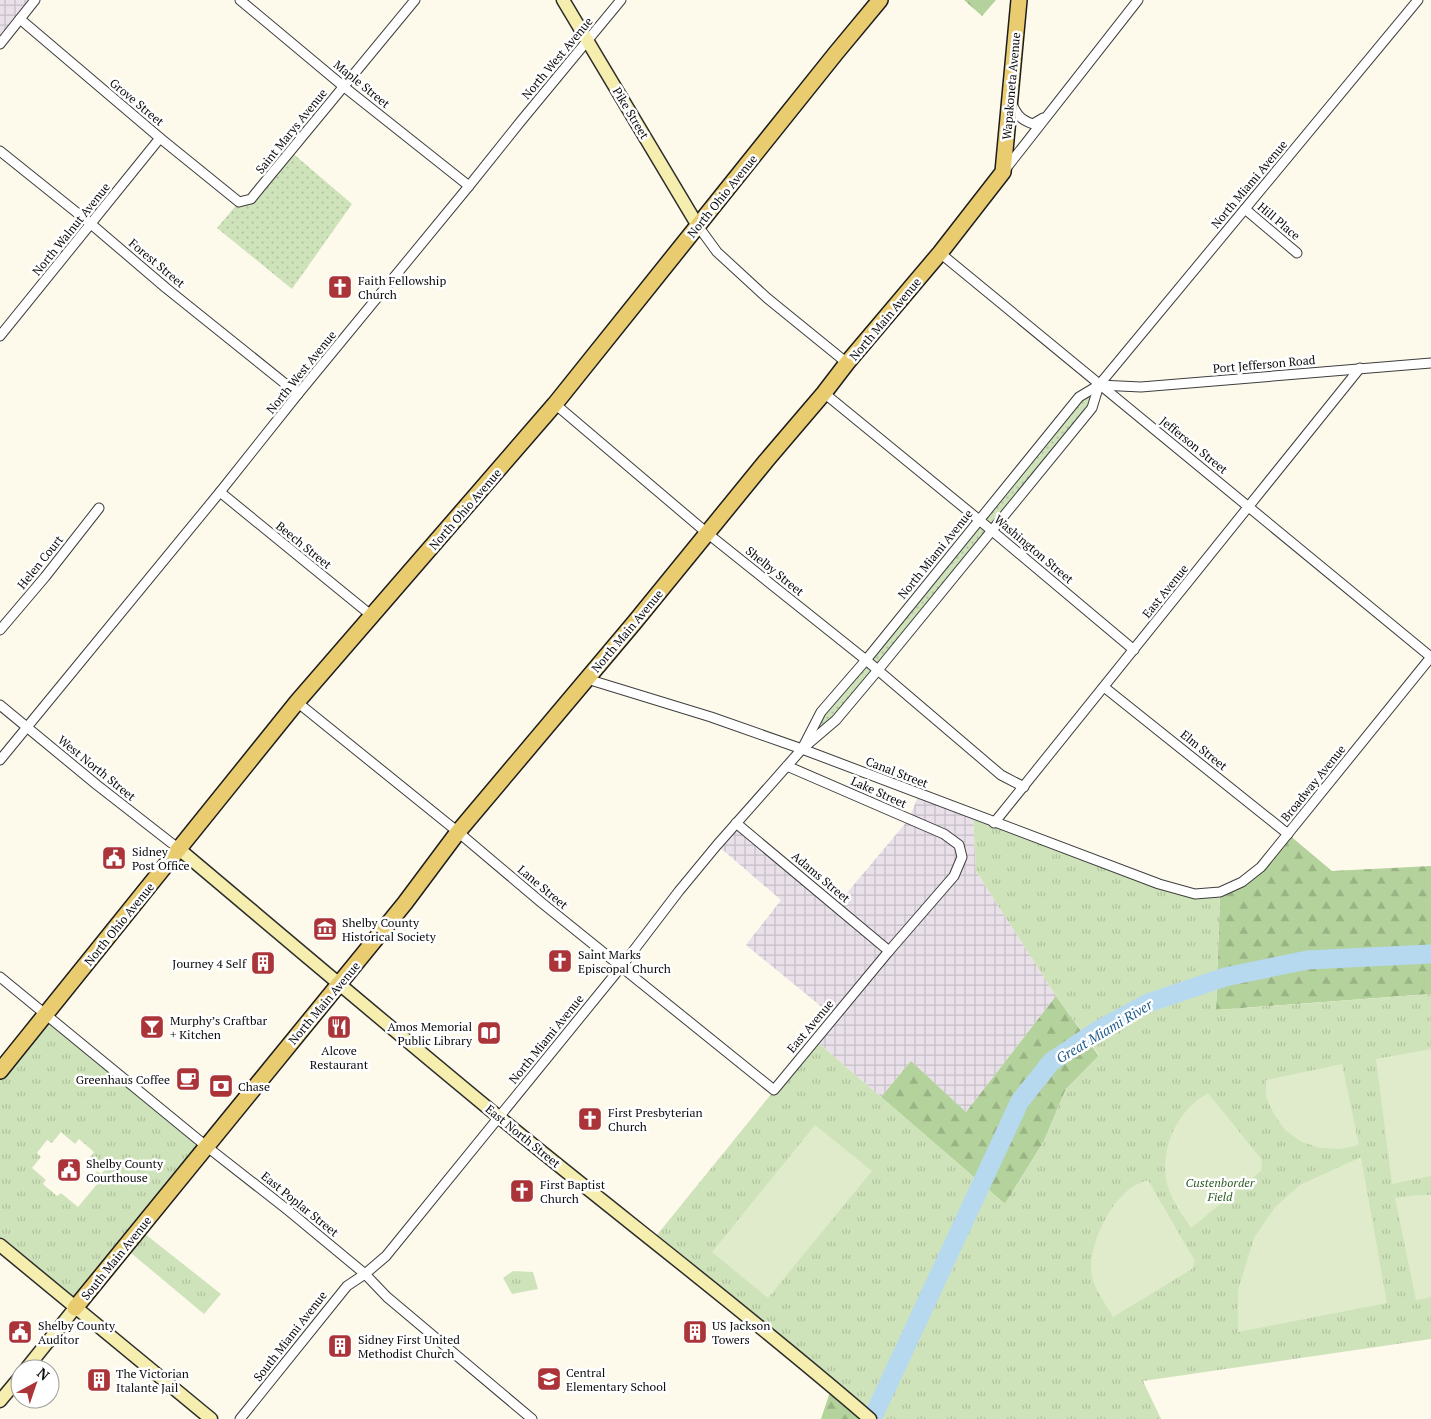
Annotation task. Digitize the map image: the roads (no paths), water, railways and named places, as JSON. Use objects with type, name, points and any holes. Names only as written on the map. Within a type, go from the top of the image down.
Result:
[{"type":"main road","name":"Pike Street","points":[[563,0],[698,226]]},
{"type":"main road","name":"North Ohio Avenue","points":[[0,1071],[297,702],[555,404],[880,0]]},
{"type":"main road","name":"Wapakoneta Avenue","points":[[1003,172],[1020,0]]},
{"type":"main road","name":"North Main Avenue","points":[[206,1146],[405,903],[458,832],[634,623],[766,461],[940,253],[1003,172]]},
{"type":"main road","name":"East North Street","points":[[179,850],[339,985],[832,1386],[870,1419]]},
{"type":"main road","name":"South Main Avenue","points":[[34,1359],[206,1146]]},
{"type":"main road","points":[[0,1245],[211,1419]]},
{"type":"main road","points":[[0,1401],[10,1389]]},
{"type":"street","points":[[0,44],[35,0]]},
{"type":"street","name":"Maple Street","points":[[240,0],[343,86],[469,186]]},
{"type":"street","name":"Saint Marys Avenue","points":[[239,202],[251,199],[415,0]]},
{"type":"street","name":"North West Avenue","points":[[0,760],[621,0]]},
{"type":"street","name":"North Main Avenue","points":[[1003,172],[1138,0]]},
{"type":"street","name":"North Miami Avenue","points":[[802,749],[821,712],[866,660],[1078,397],[1099,385],[1418,0]]},
{"type":"street","name":"Grove Street","points":[[20,19],[160,138],[239,202]]},
{"type":"street","points":[[1010,100],[1016,114],[1033,124],[1047,115]]},
{"type":"street","name":"North Walnut Avenue","points":[[0,336],[160,138]]},
{"type":"street","name":"Forest Street","points":[[0,151],[298,394]]},
{"type":"street","name":"Hill Place","points":[[1245,209],[1297,253]]},
{"type":"street","points":[[698,226],[717,252],[767,298],[847,364]]},
{"type":"street","name":"Jefferson Street","points":[[940,253],[1431,657]]},
{"type":"street","name":"Port Jefferson Road","points":[[1099,385],[1141,387],[1431,363]]},
{"type":"street","name":"East Avenue","points":[[994,823],[1360,368]]},
{"type":"street","name":"North Miami Avenue","points":[[365,1274],[386,1256],[621,967],[679,891],[736,823],[802,749],[836,720],[878,670],[1092,408],[1099,385]]},
{"type":"street","name":"Washington Street","points":[[824,393],[1134,650]]},
{"type":"street","name":"Shelby Street","points":[[555,404],[707,533],[878,670],[1000,775],[1024,787]]},
{"type":"street","name":"Beech Street","points":[[220,492],[372,616]]},
{"type":"street","name":"Helen Court","points":[[0,630],[45,577],[99,508]]},
{"type":"street","name":"Broadway Avenue","points":[[1196,894],[1220,892],[1242,882],[1261,867],[1431,657]]},
{"type":"street","name":"Canal Street","points":[[587,679],[711,717],[802,749],[1159,884],[1196,894]]},
{"type":"street","name":"Elm Street","points":[[1104,687],[1288,834]]},
{"type":"street","name":"Lane Street","points":[[297,702],[774,1090]]},
{"type":"street","name":"West North Street","points":[[0,705],[179,850]]},
{"type":"street","name":"Lake Street","points":[[787,766],[944,834],[959,845]]},
{"type":"street","name":"Adams Street","points":[[736,823],[889,951]]},
{"type":"street","name":"East Avenue","points":[[774,1090],[954,876],[962,857],[959,845]]},
{"type":"street","name":"East Poplar Street","points":[[0,977],[365,1274],[387,1297],[532,1419]]},
{"type":"street","name":"South Miami Avenue","points":[[240,1419],[346,1286],[365,1274]]},
{"type":"waterway","name":"Great Miami River","points":[[872,1419],[1020,1101],[1051,1062],[1100,1029],[1148,1003],[1225,977],[1307,960],[1431,954]]},
{"type":"place","name":"Faith Fellowship Church","points":[[340,287]]},
{"type":"place","name":"Sidney Post Office","points":[[114,858]]},
{"type":"place","name":"Shelby County Historical Society","points":[[325,929]]},
{"type":"place","name":"Saint Marks Episcopal Church","points":[[560,961]]},
{"type":"place","name":"Journey 4 Self","points":[[263,963]]},
{"type":"place","name":"Murphy’s Craftbar + Kitchen","points":[[152,1027]]},
{"type":"place","name":"Alcove Restaurant","points":[[339,1027]]},
{"type":"place","name":"Amos Memorial Public Library","points":[[489,1033]]},
{"type":"place","name":"Greenhaus Coffee","points":[[188,1079]]},
{"type":"place","name":"Chase","points":[[221,1086]]},
{"type":"place","name":"First Presbyterian Church","points":[[590,1119]]},
{"type":"place","name":"Shelby County Courthouse","points":[[69,1170]]},
{"type":"place","name":"First Baptist Church","points":[[522,1191]]},
{"type":"place","name":"Shelby County Auditor","points":[[20,1332]]},
{"type":"place","name":"US Jackson Towers","points":[[695,1332]]},
{"type":"place","name":"Sidney First United Methodist Church","points":[[340,1346]]},
{"type":"place","name":"Central Elementary School","points":[[549,1379]]},
{"type":"place","name":"The Victorian Italante Jail","points":[[99,1380]]},
{"type":"park label","name":"Custenborder Field","points":[[1220,1189]]}]
